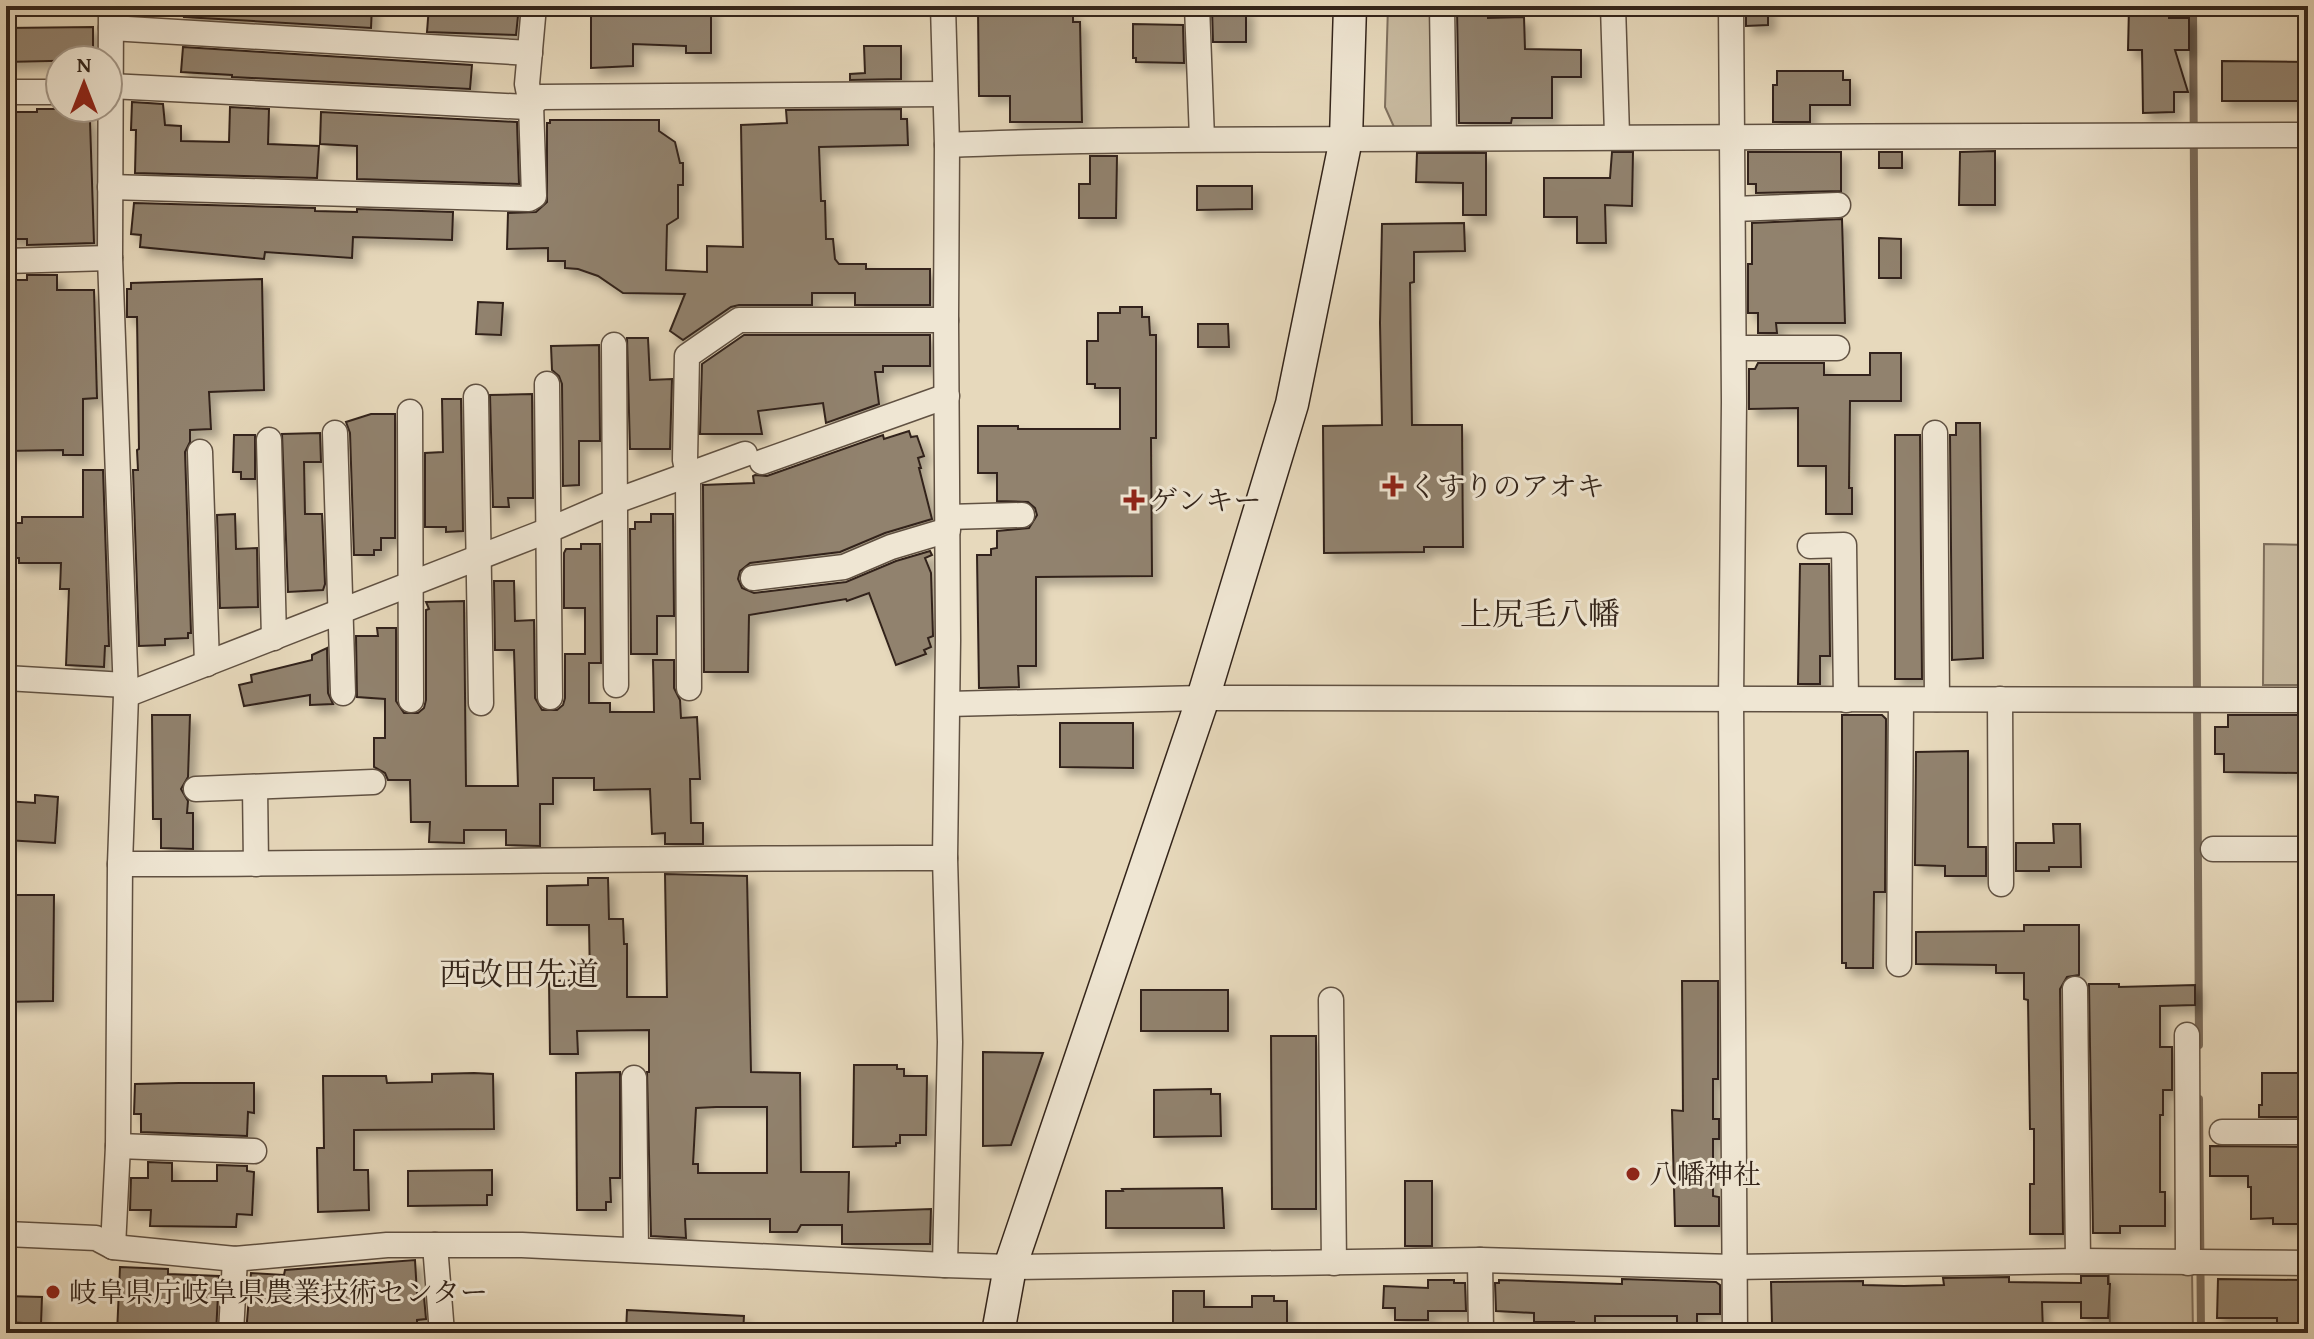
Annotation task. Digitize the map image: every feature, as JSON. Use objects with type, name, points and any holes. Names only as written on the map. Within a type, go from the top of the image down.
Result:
[{"type":"street","points":[[110,187],[529,199],[534,196],[531,104],[527,84],[534,6]]},
{"type":"street","points":[[943,6],[947,145],[948,524],[945,858],[950,1042],[945,1265]]},
{"type":"street","points":[[1197,6],[1202,139]]},
{"type":"street","points":[[998,1333],[1010,1267],[1203,698],[1292,404],[1346,139],[1350,6]]},
{"type":"street","points":[[1442,6],[1444,137]]},
{"type":"street","points":[[1613,6],[1617,135]]},
{"type":"street","points":[[1731,6],[1735,1333]]},
{"type":"street","points":[[110,44],[111,17],[530,53]]},
{"type":"street","points":[[124,90],[527,107],[541,97],[944,94]]},
{"type":"street","points":[[6,92],[44,92]]},
{"type":"street","points":[[109,124],[110,258],[126,690],[120,864],[118,1146],[113,1247]]},
{"type":"street","points":[[947,145],[1081,139],[1617,135],[2002,138],[2308,135]]},
{"type":"street","points":[[1733,209],[1838,205]]},
{"type":"street","points":[[6,261],[110,258]]},
{"type":"street","points":[[689,688],[688,474],[685,460],[687,356],[739,320],[946,320]]},
{"type":"street","points":[[614,345],[616,685]]},
{"type":"street","points":[[1734,348],[1837,348]]},
{"type":"street","points":[[547,384],[550,697]]},
{"type":"street","points":[[6,678],[86,681],[126,690],[207,664],[688,474],[753,458],[947,396]]},
{"type":"street","points":[[476,397],[481,703]]},
{"type":"street","points":[[410,412],[411,700]]},
{"type":"street","points":[[335,433],[343,693]]},
{"type":"street","points":[[1935,433],[1937,699]]},
{"type":"street","points":[[269,440],[274,638]]},
{"type":"street","points":[[200,452],[207,664]]},
{"type":"street","points":[[753,578],[844,567],[948,524],[1022,515]]},
{"type":"street","points":[[1810,546],[1844,545],[1846,700]]},
{"type":"street","points":[[948,704],[1203,698],[2308,700]]},
{"type":"street","points":[[2000,699],[2001,884]]},
{"type":"street","points":[[1899,964],[1901,700]]},
{"type":"street","points":[[196,789],[373,782]]},
{"type":"street","points":[[255,787],[256,864]]},
{"type":"street","points":[[2213,849],[2308,849]]},
{"type":"street","points":[[120,864],[434,863],[707,857],[945,858]]},
{"type":"street","points":[[2075,989],[2078,1261]]},
{"type":"street","points":[[1331,1000],[1334,1263]]},
{"type":"street","points":[[2187,1035],[2188,1263]]},
{"type":"street","points":[[634,1078],[636,1250]]},
{"type":"street","points":[[2222,1132],[2308,1132]]},
{"type":"street","points":[[118,1146],[254,1151]]},
{"type":"street","points":[[6,1234],[96,1238],[113,1247],[235,1259],[387,1245],[522,1245],[1010,1267],[1480,1260],[1733,1267],[2078,1261],[2308,1263]]},
{"type":"street","points":[[435,1245],[442,1333]]},
{"type":"street","points":[[231,1333],[235,1259]]},
{"type":"street","points":[[1480,1260],[1481,1333]]},
{"type":"shaded area","points":[[1388,6],[1433,6],[1433,127],[1394,127],[1385,107]]},
{"type":"shaded area","points":[[2264,544],[2308,545],[2308,685],[2263,685]]},
{"type":"shaded area","points":[[2192,1272],[2193,1333],[2110,1333],[2109,1274]]},
{"type":"building","points":[[185,6],[372,6],[371,28],[184,17]]},
{"type":"building","points":[[429,6],[519,6],[516,35],[427,32]]},
{"type":"building","points":[[660,6],[711,7],[711,53],[686,53],[686,46],[633,44],[633,66],[591,68],[591,15],[653,14],[654,9],[660,9]]},
{"type":"building","points":[[1746,6],[1768,6],[1768,25],[1746,26]]},
{"type":"building","points":[[2129,7],[2169,8],[2169,18],[2189,18],[2189,50],[2175,50],[2188,92],[2174,92],[2174,112],[2143,113],[2142,50],[2128,50]]},
{"type":"building","points":[[1212,9],[1246,9],[1246,42],[1213,42]]},
{"type":"building","points":[[1457,10],[1488,10],[1488,18],[1524,17],[1525,49],[1581,50],[1581,77],[1552,77],[1552,118],[1512,118],[1511,123],[1459,123]]},
{"type":"building","points":[[978,11],[1073,11],[1073,22],[1080,22],[1082,122],[1010,122],[1010,96],[979,96]]},
{"type":"building","points":[[1133,24],[1183,25],[1184,63],[1136,62],[1133,58]]},
{"type":"building","points":[[93,27],[93,44],[44,44],[44,61],[6,62],[6,28]]},
{"type":"building","points":[[864,46],[901,46],[901,79],[850,80],[850,74],[865,73]]},
{"type":"building","points":[[183,47],[472,65],[470,89],[181,72]]},
{"type":"building","points":[[2222,61],[2308,62],[2308,101],[2222,101]]},
{"type":"building","points":[[1777,71],[1843,71],[1843,80],[1850,80],[1850,105],[1810,105],[1810,122],[1773,122],[1773,85],[1777,85]]},
{"type":"building","points":[[132,102],[163,104],[165,125],[181,126],[181,141],[229,142],[230,107],[269,109],[268,144],[319,146],[317,178],[135,173],[136,130],[131,130]]},
{"type":"building","points":[[37,109],[44,109],[44,124],[90,124],[94,243],[27,245],[27,239],[9,239],[9,222],[6,222],[6,112],[37,112]]},
{"type":"building","points":[[901,109],[901,119],[907,119],[908,145],[819,147],[826,239],[833,239],[835,259],[839,264],[866,264],[866,269],[930,269],[930,305],[855,305],[855,293],[812,293],[812,305],[731,307],[683,340],[670,331],[685,294],[623,293],[598,276],[565,268],[565,261],[548,261],[548,248],[507,249],[508,213],[536,212],[547,202],[547,123],[550,120],[659,120],[659,131],[675,142],[680,163],[683,163],[683,185],[678,185],[678,218],[667,225],[666,270],[707,272],[707,246],[743,247],[741,125],[787,123],[786,110]]},
{"type":"building","points":[[321,112],[517,122],[519,184],[357,179],[357,146],[320,144]]},
{"type":"building","points":[[1995,151],[1995,205],[1959,205],[1960,152]]},
{"type":"building","points":[[1612,152],[1633,152],[1632,206],[1605,205],[1606,243],[1577,243],[1577,217],[1544,217],[1544,178],[1610,178]]},
{"type":"building","points":[[1748,152],[1841,152],[1841,191],[1756,193],[1756,184],[1748,184]]},
{"type":"building","points":[[1879,152],[1902,152],[1902,168],[1879,168]]},
{"type":"building","points":[[1417,153],[1486,153],[1486,215],[1463,215],[1463,183],[1416,182]]},
{"type":"building","points":[[1090,156],[1117,156],[1116,218],[1079,218],[1079,184],[1090,184]]},
{"type":"building","points":[[1197,186],[1252,186],[1252,209],[1197,210]]},
{"type":"building","points":[[134,203],[315,208],[315,211],[453,212],[452,240],[353,237],[352,258],[265,252],[264,259],[140,247],[141,235],[131,234]]},
{"type":"building","points":[[1842,219],[1845,323],[1776,323],[1777,333],[1758,333],[1758,313],[1748,313],[1752,223]]},
{"type":"building","name":"くすりのアオキ","points":[[1464,223],[1465,251],[1414,252],[1414,282],[1410,283],[1412,425],[1462,425],[1463,547],[1424,547],[1424,552],[1324,553],[1323,426],[1382,425],[1382,224]]},
{"type":"building","points":[[1879,238],[1901,239],[1901,278],[1879,278]]},
{"type":"building","points":[[27,275],[57,275],[57,290],[94,290],[97,398],[83,399],[83,455],[63,455],[63,450],[6,451],[6,280],[27,280]]},
{"type":"building","points":[[262,279],[264,390],[209,392],[211,429],[190,430],[190,442],[185,452],[191,633],[188,633],[188,638],[165,639],[165,645],[139,646],[133,470],[138,470],[139,449],[137,317],[127,317],[127,289],[131,289],[131,283]]},
{"type":"building","points":[[478,302],[503,303],[501,335],[476,334]]},
{"type":"building","points":[[1120,307],[1142,307],[1142,317],[1149,317],[1150,335],[1156,335],[1156,438],[1151,438],[1152,576],[1036,577],[1036,666],[1018,666],[1019,687],[979,688],[977,555],[991,555],[991,549],[997,548],[997,531],[1029,528],[1037,515],[1028,502],[997,501],[997,473],[978,473],[978,426],[1120,429],[1120,388],[1095,388],[1095,384],[1087,384],[1087,341],[1098,341],[1098,313],[1120,313]]},
{"type":"building","points":[[1198,324],[1228,324],[1229,347],[1198,347]]},
{"type":"building","points":[[744,335],[930,335],[930,366],[883,366],[883,372],[875,372],[879,404],[826,423],[823,403],[758,411],[762,434],[700,434],[702,364]]},
{"type":"building","points":[[627,338],[648,338],[650,380],[672,379],[670,449],[630,449]]},
{"type":"building","points":[[599,345],[600,441],[579,441],[579,485],[563,486],[562,384],[552,370],[551,346]]},
{"type":"building","points":[[1870,353],[1901,353],[1901,401],[1850,401],[1849,488],[1852,488],[1852,514],[1826,514],[1826,466],[1798,466],[1798,408],[1749,409],[1749,369],[1755,369],[1758,363],[1824,363],[1824,375],[1870,375]]},
{"type":"building","points":[[532,394],[533,498],[508,498],[509,507],[493,507],[490,395]]},
{"type":"building","points":[[442,399],[461,399],[463,531],[446,532],[446,527],[425,527],[425,453],[443,452]]},
{"type":"building","points":[[371,414],[395,414],[395,538],[381,538],[381,550],[374,550],[374,555],[354,555],[350,433],[346,422]]},
{"type":"building","points":[[1956,423],[1980,423],[1983,658],[1952,660],[1950,435],[1956,435]]},
{"type":"building","points":[[909,431],[911,437],[917,436],[924,456],[918,458],[919,468],[932,519],[885,533],[840,552],[750,563],[740,571],[738,579],[742,588],[754,593],[846,582],[930,551],[932,555],[925,558],[931,573],[933,636],[928,638],[931,647],[924,650],[926,654],[896,665],[869,593],[847,601],[749,615],[748,672],[704,672],[703,485],[754,483],[755,475],[767,476],[883,435],[884,439]]},
{"type":"building","points":[[320,433],[321,462],[304,462],[305,514],[322,514],[325,584],[323,590],[288,592],[282,434]]},
{"type":"building","points":[[234,435],[255,435],[255,479],[241,479],[241,472],[233,472]]},
{"type":"building","points":[[1895,435],[1920,435],[1922,679],[1895,679]]},
{"type":"building","points":[[83,470],[103,470],[109,646],[105,646],[104,667],[66,665],[69,589],[60,589],[61,563],[19,563],[19,558],[14,558],[14,523],[22,523],[22,517],[83,517]]},
{"type":"building","points":[[235,514],[236,549],[257,548],[258,607],[220,608],[217,515]]},
{"type":"building","points":[[651,514],[673,514],[674,616],[657,616],[657,654],[631,654],[630,529],[635,529],[635,522],[651,522]]},
{"type":"building","points":[[581,544],[600,544],[601,663],[589,663],[589,703],[610,703],[610,712],[654,712],[653,660],[674,660],[674,688],[680,700],[681,718],[697,717],[700,779],[690,779],[691,823],[703,823],[703,844],[665,844],[665,833],[652,834],[650,789],[594,790],[594,778],[553,778],[553,804],[540,804],[540,846],[506,845],[506,830],[464,830],[464,843],[429,842],[430,822],[411,822],[410,780],[388,780],[385,773],[374,767],[374,738],[385,738],[385,699],[357,697],[356,636],[378,636],[377,628],[396,628],[396,701],[404,713],[418,713],[424,708],[426,700],[426,610],[429,609],[426,602],[464,601],[466,786],[518,786],[514,650],[495,650],[494,581],[514,581],[515,621],[534,620],[535,698],[542,710],[557,710],[565,698],[565,654],[585,654],[585,608],[564,608],[564,553],[566,549],[581,549]]},
{"type":"building","points":[[1800,564],[1829,564],[1830,656],[1820,656],[1820,684],[1798,684]]},
{"type":"building","points":[[327,648],[328,693],[333,704],[310,705],[310,695],[244,706],[239,685],[252,682],[251,675],[312,660],[312,655]]},
{"type":"building","points":[[152,715],[190,715],[188,777],[181,789],[188,801],[187,813],[193,813],[193,849],[161,848],[161,819],[153,819]]},
{"type":"building","points":[[1842,715],[1882,715],[1886,719],[1885,892],[1874,892],[1873,968],[1846,968],[1846,963],[1842,963]]},
{"type":"building","points":[[2228,715],[2308,715],[2308,766],[2299,766],[2299,773],[2224,772],[2224,754],[2215,754],[2215,727],[2228,727]]},
{"type":"building","points":[[1060,723],[1133,723],[1133,768],[1060,767]]},
{"type":"building","points":[[1968,751],[1968,847],[1986,847],[1986,876],[1945,876],[1945,866],[1915,865],[1916,752]]},
{"type":"building","points":[[35,795],[58,797],[55,843],[6,840],[6,801],[35,803]]},
{"type":"building","points":[[2053,824],[2080,824],[2081,867],[2016,871],[2016,843],[2054,843]]},
{"type":"building","points":[[665,874],[747,876],[751,1072],[800,1073],[801,1172],[849,1172],[848,1212],[931,1209],[930,1244],[842,1244],[842,1225],[801,1225],[797,1232],[770,1232],[770,1219],[685,1219],[686,1238],[651,1236],[647,1072],[649,1030],[577,1031],[578,1054],[550,1054],[549,981],[590,980],[589,925],[547,925],[547,886],[588,885],[588,878],[608,878],[609,919],[623,919],[624,944],[627,944],[627,997],[667,997]],"holes":[[[767,1107],[767,1173],[698,1173],[698,1164],[693,1164],[696,1108]]]},
{"type":"building","points":[[6,895],[54,895],[53,1001],[6,1002]]},
{"type":"building","points":[[2024,925],[2079,925],[2079,975],[2067,977],[2060,989],[2063,1234],[2030,1234],[2034,1129],[2030,1129],[2028,1000],[2024,999],[2024,973],[1996,973],[1996,965],[1916,964],[1916,932],[2024,931]]},
{"type":"building","points":[[1682,981],[1718,981],[1718,1079],[1713,1079],[1713,1119],[1719,1119],[1719,1139],[1713,1139],[1713,1196],[1719,1197],[1719,1226],[1675,1226],[1672,1110],[1683,1111]]},
{"type":"building","points":[[2089,984],[2119,984],[2119,987],[2195,985],[2195,1005],[2160,1006],[2160,1047],[2172,1047],[2172,1090],[2163,1090],[2163,1115],[2160,1115],[2160,1192],[2165,1192],[2165,1226],[2120,1226],[2120,1233],[2093,1233]]},
{"type":"building","points":[[1141,990],[1228,990],[1228,1031],[1141,1031]]},
{"type":"building","points":[[1271,1036],[1316,1036],[1316,1209],[1272,1209]]},
{"type":"building","points":[[983,1052],[1043,1053],[1011,1145],[983,1146]]},
{"type":"building","points":[[854,1065],[897,1065],[897,1069],[904,1069],[904,1076],[927,1076],[926,1135],[900,1135],[900,1143],[896,1146],[853,1147]]},
{"type":"building","points":[[620,1072],[620,1178],[610,1178],[611,1202],[606,1202],[606,1210],[577,1210],[576,1073]]},
{"type":"building","points":[[2262,1073],[2307,1073],[2307,1117],[2259,1117]]},
{"type":"building","points":[[432,1074],[493,1074],[494,1129],[354,1130],[354,1170],[368,1170],[369,1210],[318,1212],[317,1148],[324,1148],[323,1076],[386,1076],[387,1083],[432,1082]]},
{"type":"building","points":[[254,1083],[254,1113],[248,1112],[247,1136],[141,1132],[141,1114],[134,1114],[135,1084]]},
{"type":"building","points":[[1211,1089],[1211,1094],[1220,1094],[1221,1136],[1154,1137],[1154,1090]]},
{"type":"building","points":[[2210,1146],[2308,1147],[2308,1224],[2273,1224],[2273,1218],[2251,1219],[2248,1176],[2210,1176]]},
{"type":"building","points":[[148,1162],[172,1163],[172,1181],[217,1181],[217,1165],[247,1166],[247,1171],[254,1172],[252,1215],[237,1214],[236,1227],[150,1226],[151,1210],[130,1210],[131,1178],[148,1178]]},
{"type":"building","points":[[492,1170],[492,1195],[487,1195],[487,1205],[408,1206],[408,1171]]},
{"type":"building","points":[[1405,1181],[1432,1181],[1432,1246],[1405,1246]]},
{"type":"building","points":[[1222,1188],[1224,1228],[1106,1228],[1106,1191]]},
{"type":"building","points":[[415,1260],[417,1294],[424,1297],[426,1319],[417,1320],[417,1324],[323,1333],[246,1333],[251,1273],[284,1275],[285,1270]]},
{"type":"building","points":[[120,1267],[168,1269],[168,1274],[219,1276],[216,1333],[117,1333]]},
{"type":"building","points":[[2081,1276],[2108,1276],[2108,1318],[2081,1318],[2081,1302],[2042,1302],[2043,1333],[1931,1333],[1931,1324],[1890,1324],[1890,1329],[1846,1330],[1846,1326],[1833,1326],[1833,1323],[1772,1323],[1771,1282],[1863,1281],[1863,1285],[1904,1286],[1944,1285],[1943,1278],[2009,1277],[2009,1282],[2081,1283]]},
{"type":"building","points":[[1622,1279],[1716,1282],[1720,1285],[1720,1314],[1697,1314],[1697,1327],[1677,1327],[1677,1316],[1595,1316],[1595,1327],[1574,1328],[1574,1322],[1534,1322],[1534,1313],[1496,1311],[1495,1283],[1499,1280],[1622,1284]]},
{"type":"building","points":[[2218,1279],[2302,1280],[2301,1333],[2277,1333],[2277,1318],[2217,1318]]},
{"type":"building","points":[[1428,1280],[1465,1283],[1466,1311],[1428,1311],[1428,1320],[1395,1320],[1395,1308],[1383,1308],[1384,1286],[1428,1288]]},
{"type":"building","points":[[1173,1291],[1204,1291],[1204,1307],[1252,1307],[1252,1296],[1274,1296],[1274,1301],[1287,1301],[1287,1329],[1280,1329],[1280,1333],[1173,1333]]},
{"type":"building","points":[[6,1296],[42,1297],[41,1324],[6,1322]]},
{"type":"building","points":[[627,1310],[744,1316],[743,1333],[626,1333]]},
{"type":"waterway","points":[[2193,6],[2199,1045]]},
{"type":"waterway","points":[[2199,1099],[2201,1333]]},
{"type":"place","name":"くすりのアオキ","points":[[1393,486]]},
{"type":"place","name":"ゲンキー","points":[[1134,500]]},
{"type":"place","name":"八幡神社","points":[[1633,1174]]},
{"type":"place","name":"岐阜県庁岐阜県農業技術センター","points":[[53,1292]]},
{"type":"district","name":"上尻毛八幡","points":[[1540,614]]},
{"type":"district","name":"西改田先道","points":[[519,974]]}]
